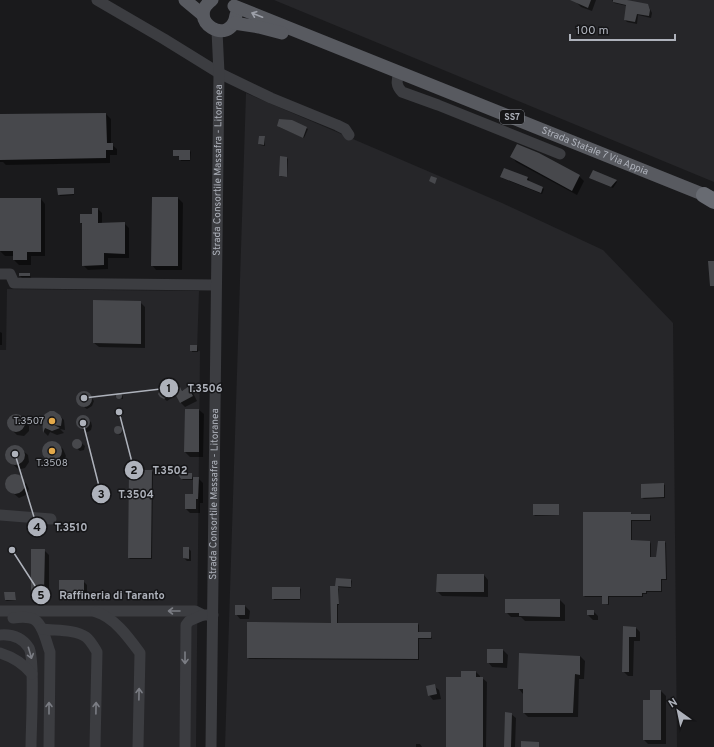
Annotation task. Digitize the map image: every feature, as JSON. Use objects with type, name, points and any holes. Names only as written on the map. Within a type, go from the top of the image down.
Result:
[{"type":"main road","points":[[185,0],[203,14],[206,23],[213,29],[218,31],[227,29],[234,23]]},
{"type":"main road","points":[[203,14],[206,6],[212,0]]},
{"type":"main road","name":"Strada Statale 7 Via Appia","points":[[231,3],[236,15],[234,23],[259,27],[296,37],[319,40]]},
{"type":"main road","name":"Strada Statale 7 Via Appia","points":[[231,3],[711,198]]},
{"type":"street","name":"Strada Consortile Massafra - Litoranea","points":[[97,0],[164,38],[219,73],[271,98],[337,125],[345,129],[349,134]]},
{"type":"street","name":"Strada Consortile Massafra - Litoranea","points":[[211,747],[208,615],[216,285],[219,73],[218,31]]},
{"type":"street","points":[[399,72],[396,82],[402,92],[560,154]]},
{"type":"street","points":[[0,274],[10,274],[14,283],[216,285]]},
{"type":"street","points":[[0,515],[51,520]]},
{"type":"street","points":[[0,611],[195,611],[208,615]]},
{"type":"street","points":[[93,611],[103,614],[111,620],[132,642],[140,653],[138,747]]},
{"type":"street","points":[[185,747],[186,626],[189,621],[208,615]]},
{"type":"street","points":[[0,618],[28,618],[36,620],[42,629],[50,652],[49,747]]},
{"type":"street","points":[[42,629],[74,632],[86,637],[92,643],[97,652],[95,747]]},
{"type":"street","points":[[0,636],[15,636],[21,639],[30,649],[32,674],[31,747]]},
{"type":"street","points":[[0,653],[9,655],[24,664],[32,674]]},
{"type":"shaded area","points":[[274,0],[714,0],[714,182]]},
{"type":"shaded area","points":[[246,93],[502,203],[603,250],[673,323],[677,747],[225,747]]},
{"type":"shaded area","points":[[7,289],[199,291],[197,351],[200,351],[196,747],[0,747],[0,350],[6,350]]},
{"type":"building","points":[[570,0],[591,0],[588,8]]},
{"type":"building","points":[[613,0],[627,0],[648,4],[650,10],[649,16],[637,14],[635,22],[624,20],[626,5],[613,2]]},
{"type":"building","points":[[106,113],[107,143],[113,143],[113,150],[106,150],[106,158],[0,160],[0,114]]},
{"type":"building","points":[[279,119],[292,120],[307,127],[303,138],[277,126]]},
{"type":"building","points":[[259,136],[265,136],[264,145],[258,144]]},
{"type":"building","points":[[517,144],[539,153],[580,175],[572,191],[510,157]]},
{"type":"building","points":[[173,150],[190,150],[190,160],[179,160],[179,156],[173,156]]},
{"type":"building","points":[[280,156],[287,157],[287,177],[279,176]]},
{"type":"building","points":[[504,168],[528,177],[527,180],[543,187],[541,193],[500,177]]},
{"type":"building","points":[[593,170],[617,180],[611,187],[589,178]]},
{"type":"building","points":[[431,176],[437,178],[435,184],[429,181]]},
{"type":"building","points":[[57,188],[74,188],[74,194],[58,195]]},
{"type":"building","points":[[152,197],[178,197],[178,266],[151,266]]},
{"type":"building","points":[[0,198],[41,198],[41,252],[27,252],[27,260],[13,260],[13,251],[0,251]]},
{"type":"building","points":[[92,208],[98,208],[98,223],[125,222],[125,254],[104,253],[104,265],[82,266],[82,223],[80,223],[80,214],[92,214]]},
{"type":"building","points":[[708,261],[714,261],[714,286],[710,286]]},
{"type":"building","points":[[19,273],[30,273],[30,276],[19,276]]},
{"type":"building","points":[[93,300],[141,301],[141,344],[93,343]]},
{"type":"building","points":[[190,345],[197,345],[197,351],[190,351]]},
{"type":"building","points":[[180,387],[182,391],[188,387],[193,396],[180,403],[173,390]]},
{"type":"building","points":[[164,388],[171,394],[164,399],[158,394],[160,390]]},
{"type":"building","points":[[84,391],[90,393],[92,399],[90,405],[84,407],[78,405],[76,399],[78,393]]},
{"type":"building","points":[[119,393],[122,396],[119,399],[116,396]]},
{"type":"building","points":[[185,409],[199,409],[199,452],[184,452]]},
{"type":"building","points":[[119,410],[122,413],[119,416],[116,413]]},
{"type":"building","name":"T.3507","points":[[50,411],[54,411],[60,415],[62,419],[61,426],[54,425],[60,428],[52,431],[45,428],[43,433],[42,418]]},
{"type":"building","points":[[12,414],[20,414],[25,419],[23,430],[20,432],[12,432],[7,427],[7,419]]},
{"type":"building","points":[[83,415],[88,417],[90,422],[88,427],[83,429],[78,427],[76,422],[78,417]]},
{"type":"building","points":[[116,426],[120,426],[122,430],[120,434],[116,434],[114,432],[114,428]]},
{"type":"building","points":[[75,439],[79,439],[81,440],[81,448],[75,449],[72,446],[72,442]]},
{"type":"building","name":"T.3508","points":[[52,441],[59,444],[62,451],[59,458],[52,461],[45,458],[42,451],[45,444]]},
{"type":"building","points":[[15,445],[22,448],[25,455],[22,462],[15,465],[8,462],[5,455],[8,448]]},
{"type":"building","points":[[129,470],[152,470],[151,558],[128,558]]},
{"type":"building","points":[[177,473],[192,473],[192,479],[181,479]]},
{"type":"building","points":[[15,474],[22,477],[25,484],[22,491],[15,494],[8,491],[5,484],[8,477]]},
{"type":"building","points":[[193,477],[199,477],[196,509],[185,509],[185,494],[193,494]]},
{"type":"building","points":[[664,483],[664,497],[641,498],[641,484]]},
{"type":"building","points":[[533,504],[559,504],[559,515],[533,515]]},
{"type":"building","points":[[583,512],[631,512],[631,514],[650,514],[650,520],[631,520],[631,540],[650,541],[650,557],[656,557],[658,541],[665,541],[666,579],[661,579],[661,591],[646,591],[646,593],[642,593],[642,596],[608,596],[608,604],[602,604],[602,596],[583,596]]},
{"type":"building","points":[[183,547],[189,547],[189,559],[183,558]]},
{"type":"building","points":[[31,549],[45,549],[44,592],[31,592]]},
{"type":"building","points":[[437,574],[484,574],[484,592],[436,592]]},
{"type":"building","points":[[336,578],[351,579],[351,587],[335,586]]},
{"type":"building","points":[[59,580],[84,580],[84,593],[59,593]]},
{"type":"building","points":[[330,586],[338,586],[339,604],[337,604],[337,623],[418,623],[418,632],[431,632],[431,638],[418,638],[418,659],[247,658],[247,622],[331,623]]},
{"type":"building","points":[[272,587],[300,587],[300,599],[272,599]]},
{"type":"building","points":[[4,592],[15,592],[16,600],[5,600]]},
{"type":"building","points":[[505,599],[560,599],[560,617],[519,616],[519,613],[505,613]]},
{"type":"building","points":[[235,605],[245,605],[245,615],[235,615]]},
{"type":"building","points":[[587,610],[594,610],[594,615],[587,615]]},
{"type":"building","points":[[623,626],[636,627],[636,637],[629,637],[629,672],[622,672]]},
{"type":"building","points":[[487,649],[503,649],[503,663],[487,663]]},
{"type":"building","points":[[519,653],[580,656],[580,675],[575,674],[573,713],[523,713],[523,689],[518,689]]},
{"type":"building","points":[[461,671],[476,671],[476,677],[483,677],[483,747],[446,747],[446,677],[461,677]]},
{"type":"building","points":[[435,684],[437,694],[428,696],[426,686]]},
{"type":"building","points":[[650,690],[661,690],[661,740],[643,740],[643,700],[650,700]]},
{"type":"building","points":[[505,712],[512,713],[511,747],[504,747]]},
{"type":"building","points":[[521,741],[539,742],[539,747],[521,747]]},
{"type":"place","name":"T.3506","points":[[84,398]]},
{"type":"place","name":"T.3502","points":[[119,412]]},
{"type":"place","name":"T.3507","points":[[52,421]]},
{"type":"place","name":"T.3504","points":[[83,423]]},
{"type":"place","name":"T.3508","points":[[52,451]]},
{"type":"place","name":"T.3510","points":[[15,454]]},
{"type":"place","name":"Raffineria di Taranto","points":[[12,550]]}]
